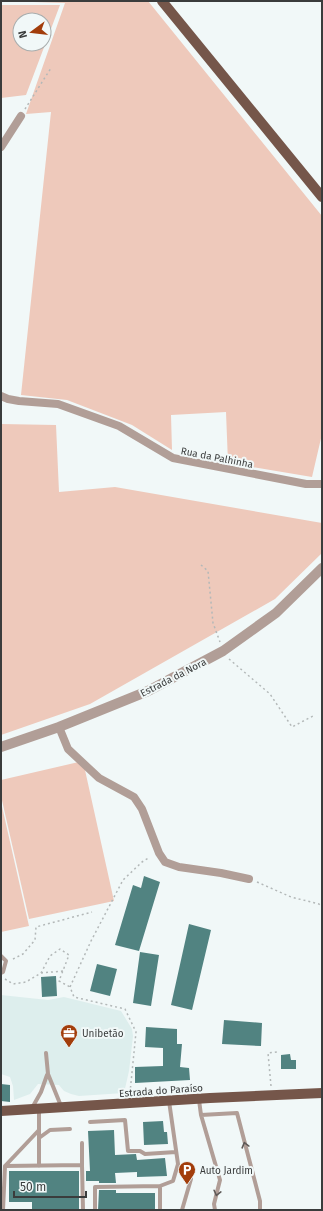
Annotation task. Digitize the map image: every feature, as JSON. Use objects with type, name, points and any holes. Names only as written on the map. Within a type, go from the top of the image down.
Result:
[{"type":"main road","points":[[162,1],[322,197]]},
{"type":"main road","name":"Estrada do Paraíso","points":[[1,1111],[322,1093]]},
{"type":"street","points":[[1,147],[21,116]]},
{"type":"street","name":"Rua da Palhinha","points":[[1,396],[19,401],[58,404],[119,426],[173,458],[306,484],[322,484]]},
{"type":"street","name":"Estrada da Nora","points":[[1,747],[148,691],[223,651],[276,613],[322,568]]},
{"type":"street","points":[[59,726],[68,749],[99,778],[134,797],[142,809],[159,853],[166,862],[179,867],[249,879]]},
{"type":"lane","points":[[1,956],[6,961],[3,972],[1,973]]},
{"type":"lane","points":[[46,1053],[48,1074],[62,1107]]},
{"type":"lane","points":[[39,1166],[39,1130],[35,1109],[48,1074]]},
{"type":"lane","points":[[199,1099],[201,1116],[220,1180],[214,1204],[215,1210]]},
{"type":"lane","points":[[95,1210],[95,1187],[160,1186],[173,1181],[178,1164],[169,1102]]},
{"type":"lane","points":[[201,1116],[237,1114],[260,1201],[260,1210]]},
{"type":"lane","points":[[90,1122],[125,1120],[128,1151],[140,1151],[145,1154],[176,1152]]},
{"type":"lane","points":[[39,1138],[50,1130],[70,1129]]},
{"type":"lane","points":[[3,1210],[4,1166],[39,1130]]},
{"type":"lane","points":[[82,1142],[83,1210]]},
{"type":"lane","points":[[4,1166],[82,1165]]},
{"type":"lane","points":[[182,1210],[191,1178]]},
{"type":"lane","points":[[160,1186],[160,1210]]},
{"type":"path","points":[[21,116],[51,68]]},
{"type":"path","points":[[201,565],[208,571],[213,622],[227,658],[270,694],[292,727],[313,716]]},
{"type":"path","points":[[70,987],[88,947],[123,880],[142,862],[159,853]]},
{"type":"path","points":[[249,879],[291,897],[319,904],[322,907]]},
{"type":"path","points":[[6,961],[23,954],[35,940],[36,927],[92,912]]},
{"type":"path","points":[[41,973],[50,956],[60,949],[69,955],[59,981],[70,987],[74,998],[125,1009],[136,1032],[129,1104]]},
{"type":"path","points":[[1,978],[4,978],[13,984],[26,982],[41,973],[63,971]]},
{"type":"path","points":[[272,1096],[268,1053],[277,1052]]},
{"type":"shaded area","points":[[1,1],[148,1],[322,216],[322,434],[312,477],[228,463],[226,412],[171,415],[172,450],[132,425],[67,400],[21,395],[51,112],[26,114],[48,52],[52,52],[52,40],[65,3]]},
{"type":"shaded area","points":[[1,5],[60,5],[52,26],[52,12],[12,12],[12,52],[42,52],[26,95],[1,98]]},
{"type":"shaded area","points":[[1,424],[56,425],[59,492],[115,487],[322,523],[322,553],[275,599],[90,704],[1,735]]},
{"type":"shaded area","points":[[83,761],[114,901],[29,919],[1,796],[1,780]]},
{"type":"shaded area","points":[[1,802],[29,926],[1,932]]},
{"type":"shaded area","points":[[1,995],[48,1000],[64,997],[121,1011],[132,1029],[133,1036],[129,1071],[124,1093],[79,1096],[64,1091],[59,1085],[38,1084],[30,1094],[14,1100],[13,1086],[10,1077],[1,1074]]},
{"type":"building","points":[[144,876],[160,882],[139,951],[115,945],[133,885],[141,888]]},
{"type":"building","points":[[189,924],[211,930],[192,1010],[171,1005]]},
{"type":"building","points":[[140,952],[159,955],[151,1006],[133,1003]]},
{"type":"building","points":[[97,964],[117,969],[110,996],[90,991]]},
{"type":"building","points":[[56,976],[57,996],[42,997],[41,977]]},
{"type":"building","points":[[224,1020],[262,1023],[261,1046],[222,1044]]},
{"type":"building","points":[[146,1027],[177,1029],[177,1044],[182,1044],[180,1067],[189,1068],[190,1080],[135,1083],[135,1067],[163,1066],[163,1048],[145,1047]]},
{"type":"building","points":[[290,1054],[291,1060],[296,1060],[296,1069],[281,1069],[281,1055]]},
{"type":"building","points":[[1,1084],[10,1085],[10,1102],[1,1101]]},
{"type":"building","points":[[163,1121],[164,1132],[167,1132],[168,1144],[144,1145],[143,1122]]},
{"type":"building","points":[[114,1130],[115,1155],[136,1154],[137,1160],[165,1158],[167,1176],[137,1177],[137,1172],[115,1173],[116,1183],[86,1181],[86,1171],[90,1171],[88,1131]]},
{"type":"building","points":[[9,1171],[79,1171],[79,1210],[32,1210],[32,1202],[9,1202]]},
{"type":"building","points":[[99,1190],[116,1190],[116,1193],[155,1193],[155,1210],[98,1210]]},
{"type":"place","name":"Unibetão","points":[[69,1048]]},
{"type":"place","name":"Auto Jardim","points":[[187,1185]]}]
